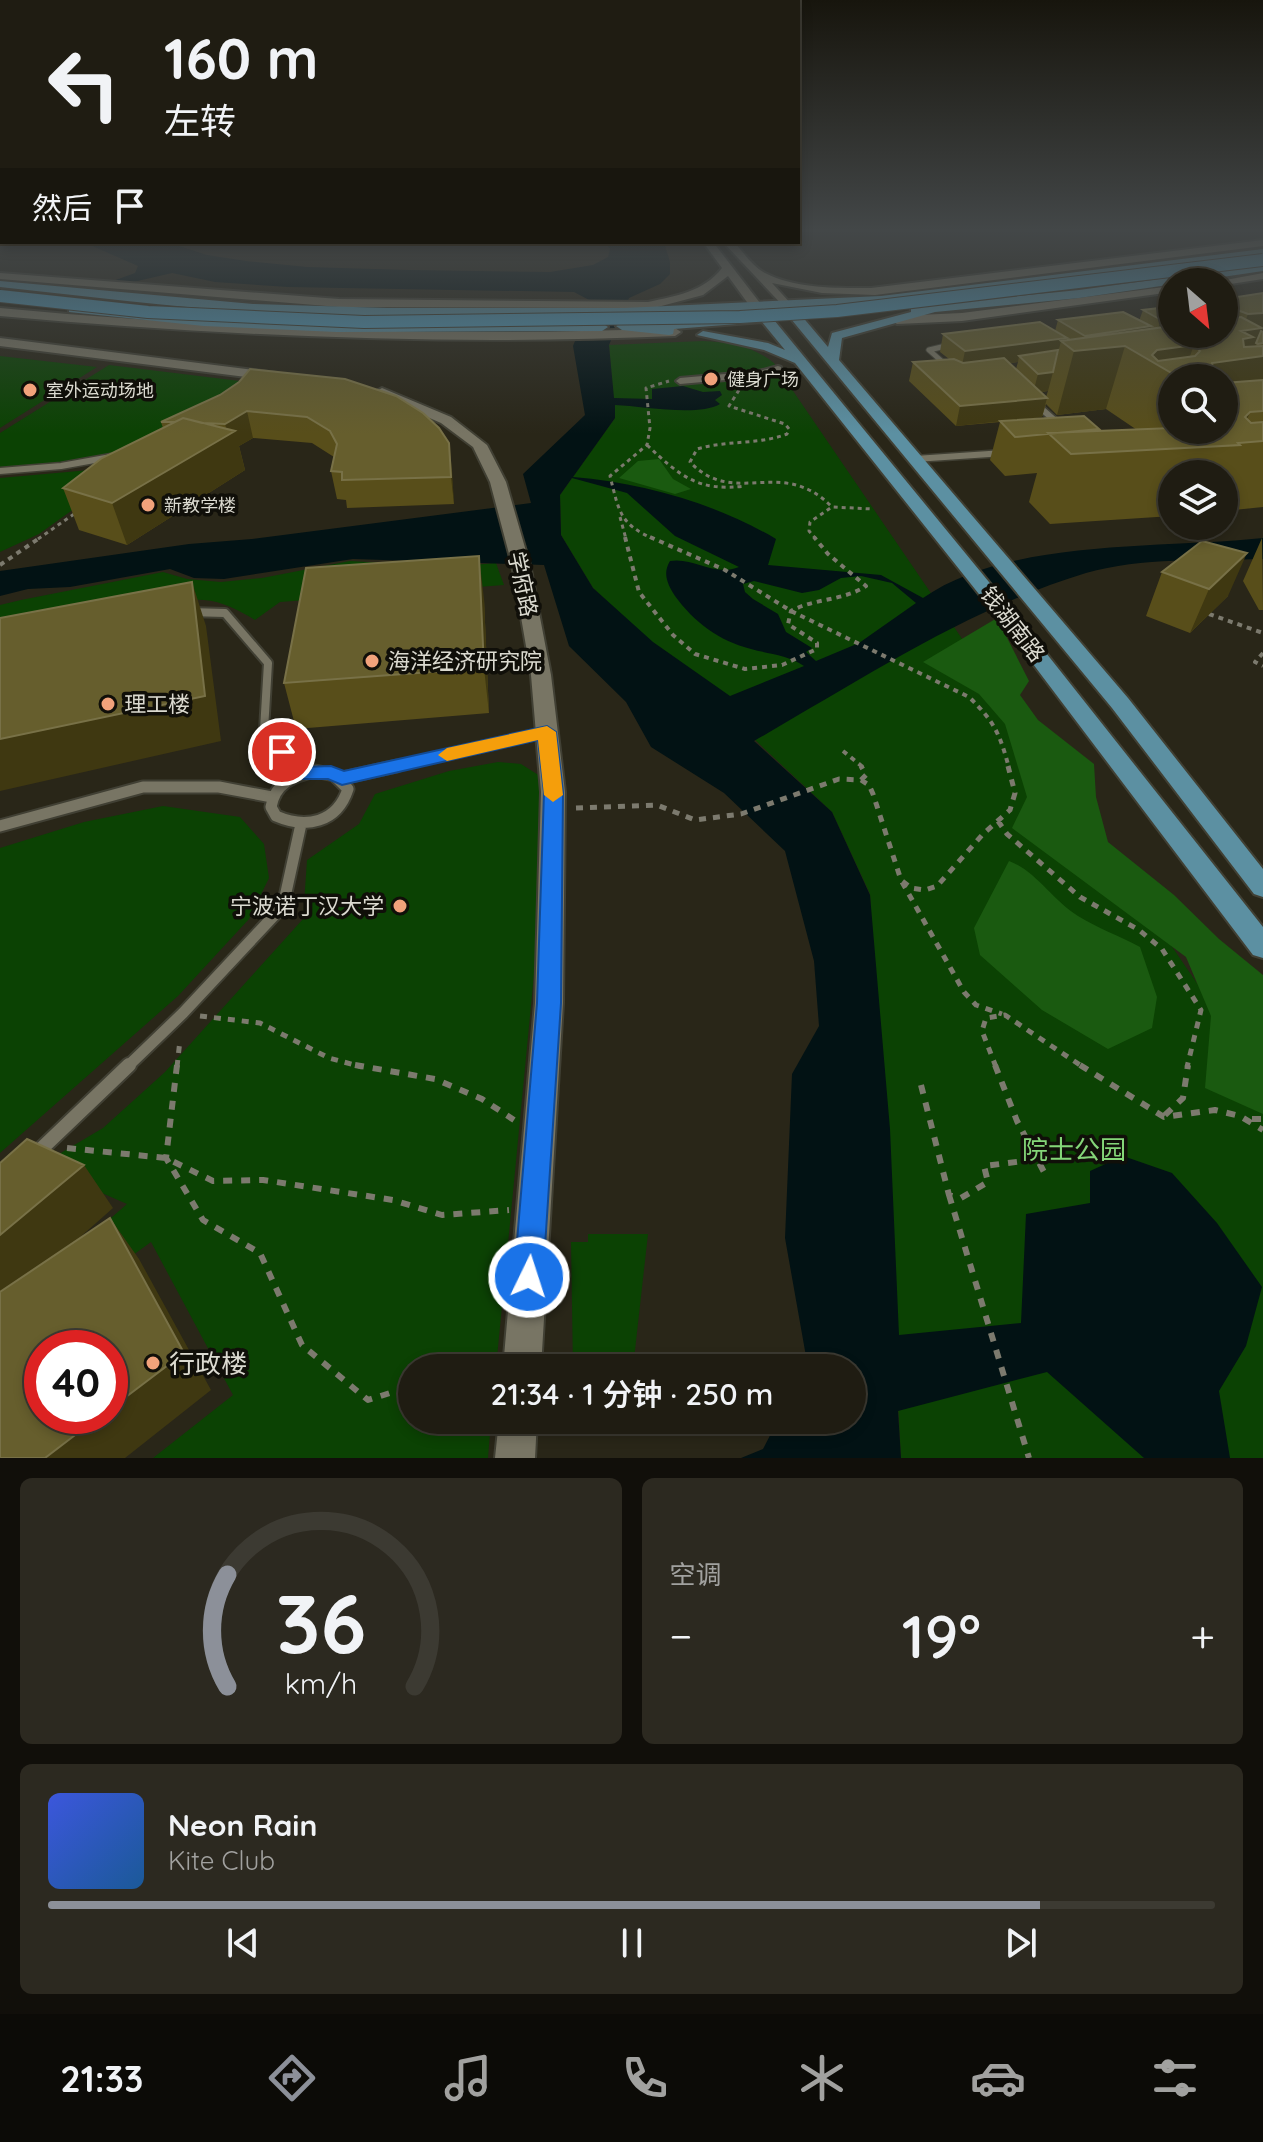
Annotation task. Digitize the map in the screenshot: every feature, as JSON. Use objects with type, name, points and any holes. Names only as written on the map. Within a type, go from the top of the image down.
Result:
[{"type":"highway","points":[[19,298],[148,312],[364,322],[740,317],[837,311],[936,298]]},
{"type":"main road","points":[[12,298],[114,315],[316,327],[622,326],[797,320],[1039,298]]},
{"type":"main road","points":[[148,298],[253,308],[387,312],[624,312],[896,298]]},
{"type":"main road","name":"钱湖南路","points":[[786,305],[1120,703],[1263,887]]},
{"type":"main road","name":"钱湖南路","points":[[756,306],[1009,619],[1263,947]]},
{"type":"main road","points":[[832,362],[836,336],[942,308]]},
{"type":"main road","points":[[622,326],[735,339],[768,347],[800,363]]},
{"type":"street","points":[[277,298],[339,303],[646,305]]},
{"type":"street","points":[[624,312],[678,298]]},
{"type":"street","points":[[750,298],[756,306]]},
{"type":"street","points":[[780,298],[786,305]]},
{"type":"street","points":[[897,320],[962,317],[1104,298]]},
{"type":"street","points":[[0,312],[136,325],[328,336],[550,339],[675,332]]},
{"type":"street","points":[[0,342],[257,380],[289,378]]},
{"type":"street","points":[[680,381],[778,369]]},
{"type":"street","name":"学府路","points":[[359,387],[375,389],[446,420],[479,445],[498,482],[521,565],[541,675],[553,810],[549,1003],[523,1354]]},
{"type":"street","points":[[515,1458],[517,1434]]},
{"type":"lane","points":[[1146,322],[1158,320]]},
{"type":"lane","points":[[954,345],[929,350],[958,376]]},
{"type":"lane","points":[[1047,397],[1031,399],[1063,428]]},
{"type":"lane","points":[[914,459],[1007,453]]},
{"type":"lane","points":[[0,471],[61,466],[117,455]]},
{"type":"lane","points":[[180,611],[225,613],[268,663],[264,730],[299,774]]},
{"type":"lane","points":[[342,778],[547,732]]},
{"type":"lane","points":[[331,772],[342,778],[348,789],[346,801],[336,813],[319,821],[301,824],[276,816],[271,807],[272,797],[287,780],[299,774],[331,772]]},
{"type":"lane","points":[[0,826],[143,787],[219,787],[272,797]]},
{"type":"lane","points":[[23,1167],[183,1013],[283,906],[301,824]]},
{"type":"path","points":[[740,376],[750,380],[734,394],[729,406],[785,424],[789,429],[787,434],[769,443],[707,445],[691,455],[690,462],[695,470],[735,484],[795,481],[821,492],[832,507]]},
{"type":"path","points":[[680,381],[646,388],[647,445],[697,486],[723,490],[755,484]]},
{"type":"path","points":[[647,445],[614,470],[610,479],[639,592],[683,645],[710,661],[745,669],[794,661],[817,649],[817,643],[788,624],[791,611]]},
{"type":"path","points":[[791,611],[816,599],[856,593],[866,586],[828,554],[809,531],[810,522],[832,507],[873,509]]},
{"type":"path","points":[[0,565],[82,508]]},
{"type":"path","points":[[620,516],[636,531],[725,570],[791,611],[969,697],[987,714],[1000,733],[1015,793],[1010,810],[983,834],[937,886],[925,890],[911,888],[901,880]]},
{"type":"path","points":[[1209,614],[1263,633]]},
{"type":"path","points":[[1263,653],[1255,662],[1263,666]]},
{"type":"path","points":[[843,751],[864,768],[866,775],[861,780]]},
{"type":"path","points":[[553,810],[657,805],[695,820],[741,814],[839,779],[861,780],[869,785],[873,794],[901,880],[964,992],[976,1005],[1005,1015],[1164,1117],[1192,1109],[1220,1109],[1250,1119],[1263,1119]]},
{"type":"path","points":[[998,821],[1007,834],[1080,897],[1139,930],[1162,949],[1201,1010],[1183,1098],[1164,1117]]},
{"type":"path","points":[[398,1390],[368,1400],[302,1345],[260,1253],[203,1220],[166,1158],[183,1013],[260,1023],[329,1058],[377,1071],[435,1079],[482,1099],[539,1136]]},
{"type":"path","points":[[1005,1015],[986,1018],[982,1031],[1017,1121],[1040,1159],[1044,1172]]},
{"type":"path","points":[[921,1085],[949,1195],[986,1322],[1011,1389],[1029,1458]]},
{"type":"path","points":[[1250,1119],[1263,1130]]},
{"type":"path","points":[[45,1146],[166,1158],[213,1181],[263,1180],[393,1200],[442,1215],[534,1208]]},
{"type":"path","points":[[949,1195],[961,1198],[988,1182],[984,1166],[1040,1159]]},
{"type":"green space","name":"院士公园","points":[[703,341],[740,346],[774,363],[1263,1080],[1263,1458],[901,1458],[870,894],[832,812],[593,588],[561,535],[560,495],[615,418],[609,345]]},
{"type":"green space","name":"室外运动场地","points":[[0,356],[97,367],[0,428]]},
{"type":"green space","points":[[109,365],[248,382],[157,440],[95,459],[0,469],[0,433]]},
{"type":"green space","points":[[659,459],[673,479],[691,489],[675,494],[619,478],[638,461]]},
{"type":"green space","points":[[90,470],[78,506],[39,534],[0,552],[0,478]]},
{"type":"green space","points":[[350,561],[451,567],[496,563],[504,585],[280,602],[255,620],[231,607],[211,601],[155,603],[102,614],[0,644],[0,605],[21,600],[163,572],[187,579],[221,582],[262,578]]},
{"type":"green space","points":[[997,618],[1029,681],[1020,695],[1038,720],[1094,764],[1096,797],[1108,842],[1174,895],[1219,939],[1263,975],[1263,1114],[1205,1088],[1211,1016],[1186,957],[1012,828],[1027,797],[1005,724],[979,694],[923,662]]},
{"type":"green space","points":[[498,762],[521,764],[540,776],[535,964],[497,1354],[398,1354],[398,1434],[490,1434],[488,1458],[153,1458],[233,1395],[151,1242],[30,1330],[24,1330],[24,1334],[1,1351],[0,1315],[127,1204],[63,1176],[32,1170],[103,1128],[165,1072],[303,919],[307,860],[359,824],[375,794],[449,771]]},
{"type":"green space","points":[[163,806],[240,817],[264,844],[269,878],[249,919],[178,996],[0,1153],[0,848],[84,822]]},
{"type":"green space","points":[[1009,861],[1028,872],[1078,916],[1140,947],[1157,997],[1152,1028],[1108,1049],[1042,1010],[980,955],[974,928]]},
{"type":"green space","points":[[588,1234],[648,1234],[635,1354],[573,1354],[571,1242],[588,1242]]},
{"type":"shaded area","points":[[585,298],[629,298],[609,345],[614,398],[652,399],[652,389],[683,386],[703,392],[720,391],[722,395],[715,400],[720,404],[698,410],[615,405],[615,418],[573,477],[626,484],[678,497],[753,526],[776,539],[768,565],[881,575],[923,598],[958,579],[998,565],[1041,556],[1263,538],[1263,559],[1129,564],[1086,573],[1042,588],[957,626],[754,741],[832,812],[870,895],[890,1129],[899,1335],[1021,1323],[1026,1214],[1090,1203],[1090,1171],[1123,1156],[1172,1173],[1217,1223],[1262,1287],[1246,1346],[1219,1391],[1230,1458],[1144,1458],[1047,1372],[898,1411],[901,1458],[741,1458],[763,1449],[771,1434],[866,1434],[866,1354],[806,1354],[785,1238],[792,1074],[819,1026],[814,961],[785,851],[724,793],[651,747],[626,702],[569,646],[544,565],[353,559],[224,579],[194,578],[170,569],[70,587],[28,589],[0,596],[0,571],[189,544],[252,539],[531,503],[523,474],[585,415],[573,346],[591,301]],"holes":[[[572,478],[627,493],[675,536],[739,567],[721,570],[670,561],[666,575],[668,584],[690,614],[728,641],[785,657],[804,666],[730,696],[653,642],[593,588],[561,535],[560,495]],[[861,576],[892,583],[916,603],[859,643],[816,661],[806,652],[812,648],[786,632],[778,614],[753,599],[745,592],[743,584],[754,581],[802,593],[819,590],[841,578]]]},
{"type":"building","points":[[1238,298],[1263,298],[1263,313],[1248,314],[1238,310]]},
{"type":"building","points":[[1158,308],[1158,318],[1143,310]]},
{"type":"building","points":[[1123,312],[1151,326],[1085,336],[1058,320]]},
{"type":"building","points":[[1238,317],[1241,317],[1262,328],[1241,331],[1253,337],[1243,339],[1244,347],[1263,346],[1263,356],[1212,364],[1158,365],[1125,346],[1074,351],[1061,341],[1158,328],[1158,348],[1172,348],[1157,350],[1152,355],[1158,361],[1195,356],[1200,351],[1197,348],[1238,348]]},
{"type":"building","points":[[1040,322],[1067,338],[965,351],[943,334]]},
{"type":"building","points":[[1261,331],[1263,343],[1258,344],[1256,343]]},
{"type":"building","points":[[1058,350],[1053,372],[1038,374],[1019,356]]},
{"type":"building","points":[[1004,358],[1047,398],[960,406],[913,362],[954,359],[963,363]]},
{"type":"building","points":[[250,369],[345,379],[396,396],[423,413],[439,428],[449,443],[451,477],[342,480],[342,472],[331,471],[337,444],[330,431],[307,417],[247,411],[225,424],[183,418],[175,422],[161,422],[220,395],[239,382]]},
{"type":"building","points":[[1263,380],[1263,411],[1250,412],[1245,417],[1251,423],[1263,422],[1263,441],[1238,443],[1238,382]]},
{"type":"building","points":[[1084,416],[1099,429],[1015,437],[1000,421]]},
{"type":"building","points":[[183,418],[235,431],[112,503],[63,488],[102,458]]},
{"type":"building","points":[[1158,429],[1158,444],[1240,445],[1071,454],[1048,433]]},
{"type":"building","points":[[1202,541],[1247,553],[1209,589],[1162,572]]},
{"type":"building","points":[[479,556],[484,668],[284,683],[306,568]]},
{"type":"building","points":[[192,582],[205,696],[0,739],[0,618]]},
{"type":"building","points":[[27,1139],[84,1165],[0,1235],[0,1163]]},
{"type":"building","points":[[110,1218],[184,1353],[128,1395],[128,1330],[24,1330],[24,1434],[76,1434],[45,1458],[0,1458],[0,1292]]},
{"type":"slow traffic","points":[[447,755],[547,732],[553,795]]},
{"type":"place","name":"健身广场","points":[[711,379]]},
{"type":"place","name":"室外运动场地","points":[[30,390]]},
{"type":"place","name":"新教学楼","points":[[148,505]]},
{"type":"place","name":"海洋经济研究院","points":[[372,661]]},
{"type":"place","name":"理工楼","points":[[108,704]]},
{"type":"place","name":"宁波诺丁汉大学","points":[[400,906]]},
{"type":"place","name":"行政楼","points":[[153,1363]]},
{"type":"route","points":[[282,752],[299,774],[331,772],[342,778],[547,732],[553,792],[549,1003],[529,1277]]}]
